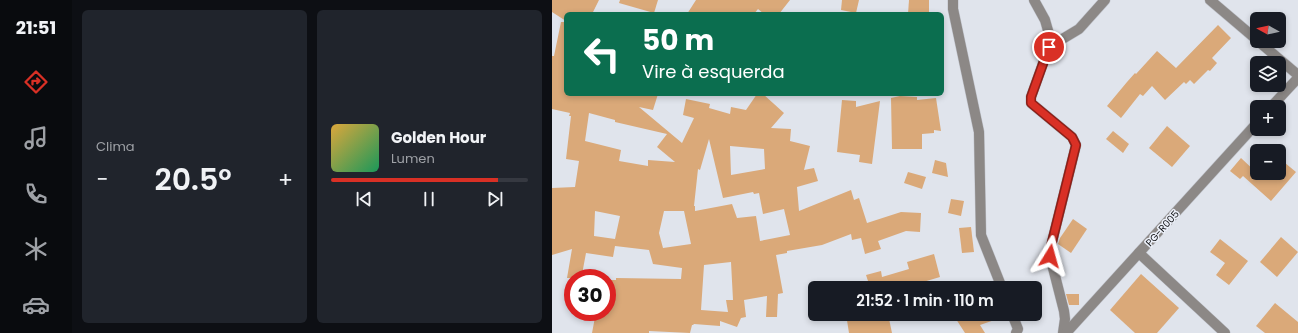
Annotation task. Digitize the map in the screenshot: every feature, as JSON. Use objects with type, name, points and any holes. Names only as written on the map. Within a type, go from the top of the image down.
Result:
[{"type":"street","points":[[953,0],[955,17],[979,132],[981,235],[999,281]]},
{"type":"street","points":[[1034,0],[1045,20],[1051,41],[1031,97],[1031,103],[1072,137],[1076,145],[1051,246],[1050,256],[1064,311],[1065,319],[1063,333]]},
{"type":"street","points":[[1049,47],[1079,29],[1105,0]]},
{"type":"street","points":[[1210,0],[1250,35]]},
{"type":"street","points":[[1265,48],[1298,76],[1277,100]]},
{"type":"street","name":"PG-R005","points":[[1066,333],[1250,131]]},
{"type":"street","points":[[1139,253],[1225,333]]},
{"type":"street","points":[[1015,321],[1018,329],[1016,333]]},
{"type":"building","points":[[552,0],[599,0],[593,12],[564,12],[564,20],[552,12]]},
{"type":"building","points":[[620,0],[658,0],[654,12],[619,3]]},
{"type":"building","points":[[696,0],[790,0],[781,12],[762,12],[758,9],[756,12],[688,12]]},
{"type":"building","points":[[842,0],[859,0],[856,12],[841,10]]},
{"type":"building","points":[[909,0],[929,0],[929,12],[908,12]]},
{"type":"building","points":[[561,22],[564,22],[564,96],[657,96],[653,110],[639,107],[682,143],[694,118],[683,115],[686,99],[710,104],[709,108],[730,114],[731,107],[746,110],[756,96],[765,96],[784,113],[771,128],[791,129],[790,141],[810,146],[804,170],[814,168],[818,181],[797,187],[799,211],[851,190],[854,200],[859,198],[867,223],[901,212],[921,213],[920,232],[906,231],[878,241],[881,249],[865,254],[861,238],[852,240],[851,234],[822,245],[787,251],[787,253],[776,255],[783,293],[778,294],[777,317],[766,317],[767,296],[744,300],[746,317],[741,318],[737,327],[720,321],[720,326],[694,324],[692,325],[690,333],[649,331],[649,333],[592,333],[594,321],[616,321],[616,278],[681,279],[682,268],[653,264],[649,250],[615,246],[613,257],[586,253],[583,269],[569,269],[572,249],[552,255],[552,188],[575,187],[579,161],[566,159],[571,116],[569,116],[570,113],[552,109],[552,56],[554,56]],"holes":[[[589,113],[615,120],[615,122],[667,134],[657,147],[675,162],[648,160],[648,166],[619,161],[621,150],[585,141]],[[709,139],[723,198],[753,192],[754,194],[759,193],[763,214],[784,209],[790,235],[760,241],[756,216],[737,218],[732,204],[695,211],[694,206],[698,169],[700,170]],[[730,146],[764,149],[765,169],[731,175]],[[595,211],[620,216],[615,239],[594,236]],[[664,211],[684,211],[691,244],[663,248],[659,233]],[[731,262],[733,300],[726,300],[728,312],[701,310],[704,265]]]},
{"type":"building","points":[[1218,25],[1231,38],[1212,58],[1217,63],[1194,84],[1190,80],[1186,84],[1184,82],[1165,100],[1152,86],[1143,96],[1140,94],[1121,118],[1107,106],[1135,73],[1136,74],[1157,51],[1176,68]]},
{"type":"building","points":[[900,96],[917,97],[917,100],[936,98],[941,131],[934,130],[934,133],[922,134],[922,149],[892,149],[891,98]]},
{"type":"building","points":[[842,100],[856,101],[856,107],[880,101],[872,164],[859,162],[860,155],[837,152]]},
{"type":"building","points":[[1167,126],[1190,146],[1172,167],[1149,148]]},
{"type":"building","points":[[1113,131],[1129,144],[1123,153],[1106,139]]},
{"type":"building","points":[[1241,158],[1250,166],[1250,180],[1286,180],[1286,164],[1296,172],[1271,201],[1243,176],[1240,179],[1230,171]]},
{"type":"building","points":[[935,160],[946,163],[948,177],[932,173]]},
{"type":"building","points":[[908,172],[926,177],[922,189],[904,183]]},
{"type":"building","points":[[951,199],[964,201],[961,216],[948,213]]},
{"type":"building","points":[[1073,219],[1087,229],[1071,253],[1058,244],[1060,238]]},
{"type":"building","points":[[971,227],[974,252],[962,253],[959,228]]},
{"type":"building","points":[[1281,237],[1298,252],[1277,277],[1260,262]]},
{"type":"building","points":[[1220,239],[1248,261],[1229,285],[1216,275],[1225,263],[1210,252]]},
{"type":"building","points":[[934,254],[940,277],[927,281],[868,281],[866,275],[881,271],[882,277],[909,269],[907,262]]},
{"type":"building","points":[[1141,274],[1179,308],[1157,333],[1135,333],[1110,310]]},
{"type":"building","points":[[1066,294],[1079,294],[1079,305],[1069,305]]},
{"type":"building","points":[[1275,303],[1298,322],[1298,333],[1265,333],[1256,326]]},
{"type":"building","points":[[847,321],[889,321],[892,333],[849,333]]},
{"type":"building","points":[[957,321],[992,321],[980,325],[985,333],[965,333]]},
{"type":"route","points":[[1049,47],[1031,97],[1031,103],[1072,137],[1076,145],[1051,246],[1050,256]]}]
